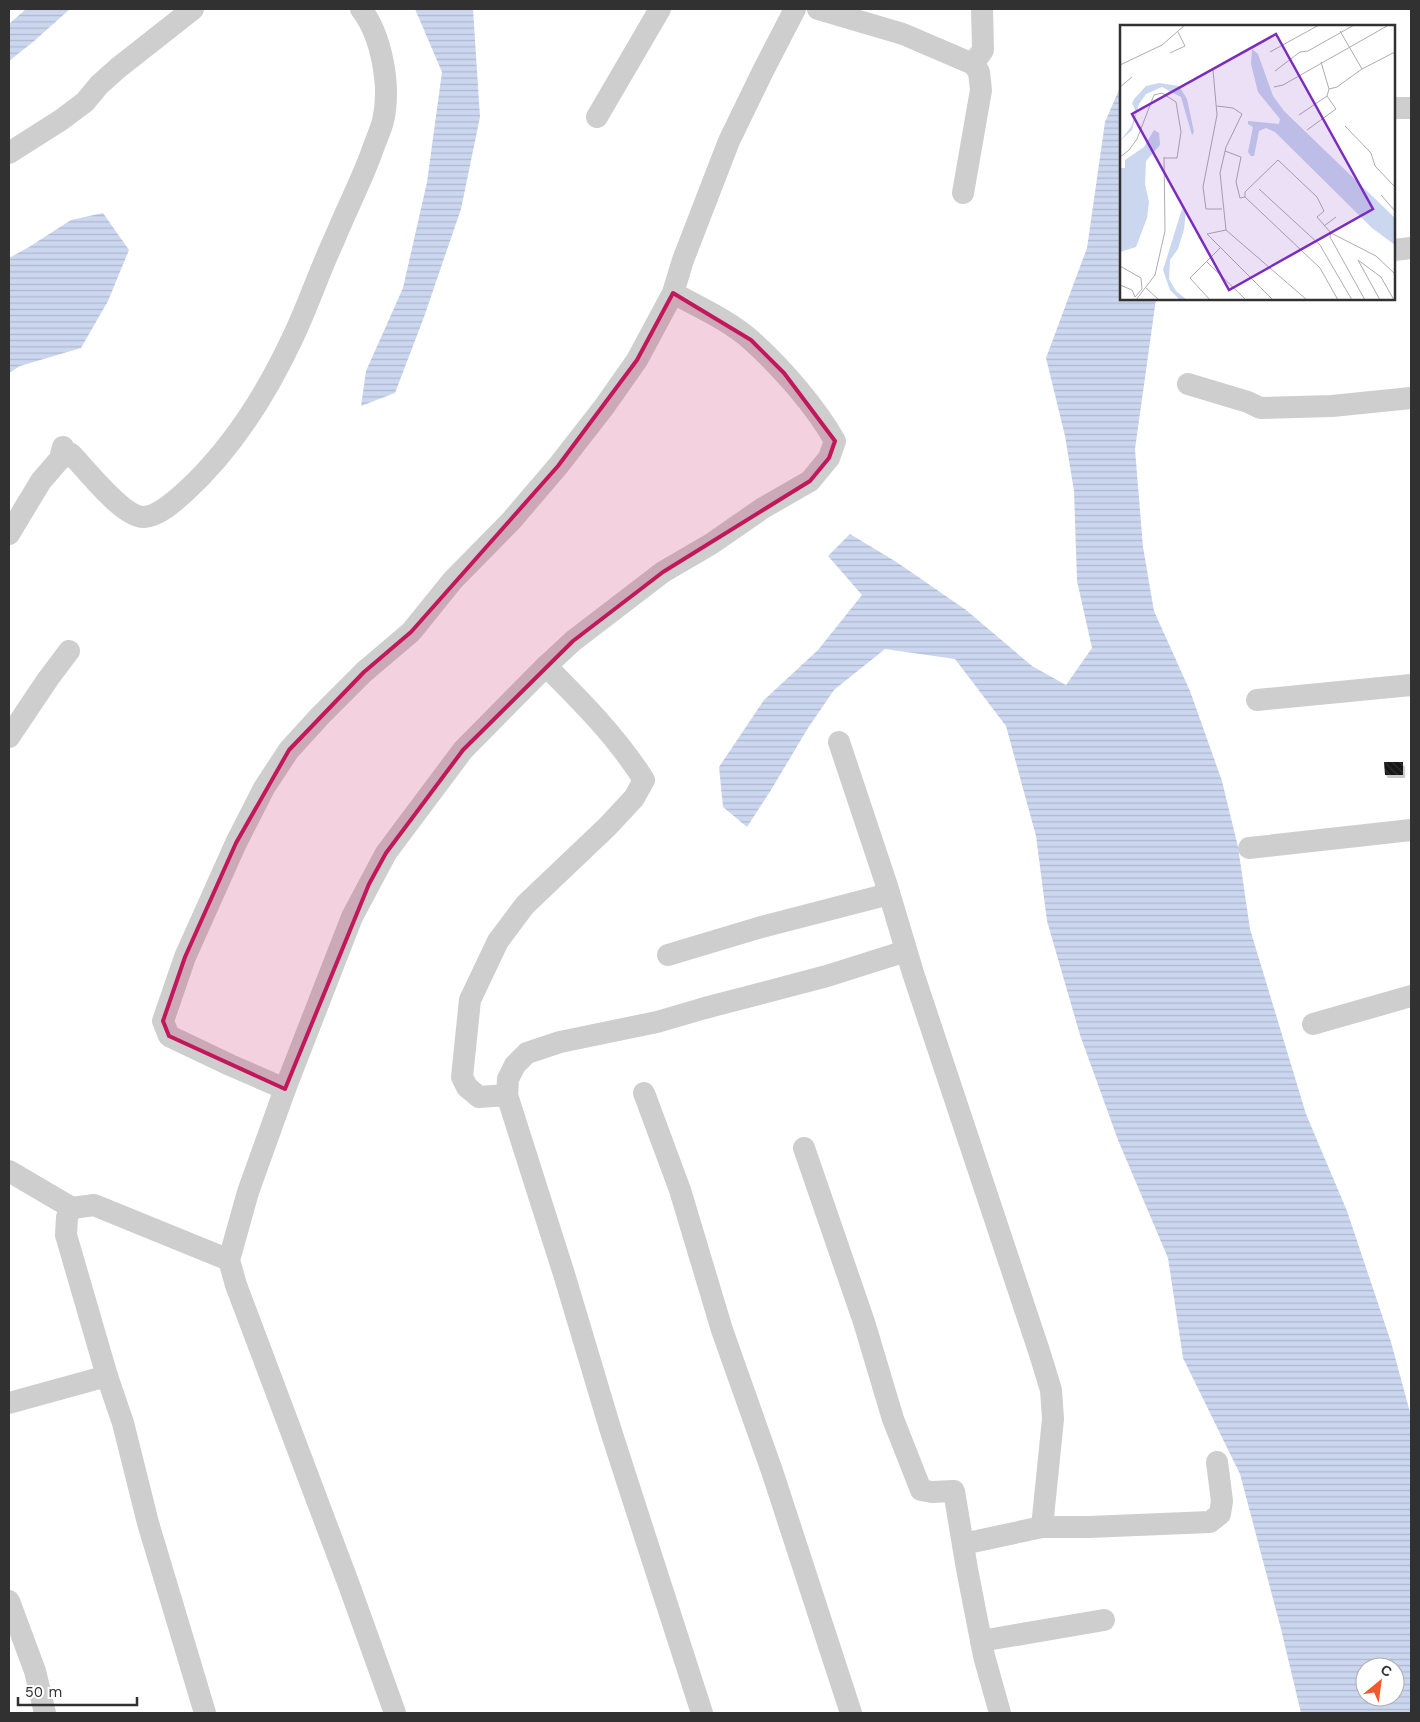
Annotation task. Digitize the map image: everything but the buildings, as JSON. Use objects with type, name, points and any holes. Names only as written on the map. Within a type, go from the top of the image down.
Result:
[{"type":"street","points":[[9,152],[61,120],[85,102],[99,84],[193,9]]},
{"type":"street","points":[[9,534],[41,480],[61,453],[70,454],[122,507],[136,516],[145,517],[158,512],[175,501],[198,481],[239,434],[263,394],[293,337],[320,269],[370,159],[383,121],[387,90],[380,51],[369,19],[361,9]]},
{"type":"street","points":[[597,118],[660,9]]},
{"type":"street","points":[[285,1089],[222,1062],[169,1036],[163,1021],[185,957],[236,843],[264,788],[289,750],[364,672],[411,632],[453,580],[511,520],[558,466],[604,407],[637,360],[673,293],[683,260],[729,141],[795,9]]},
{"type":"street","points":[[819,9],[903,34],[973,64],[979,72],[981,90],[963,193]]},
{"type":"street","points":[[973,64],[983,50],[982,9]]},
{"type":"street","points":[[1395,108],[1411,108]]},
{"type":"street","points":[[1395,250],[1411,248]]},
{"type":"street","points":[[395,1713],[236,1285],[229,1260],[248,1192],[285,1089],[352,917],[386,853],[463,750],[573,641],[663,572],[710,544],[763,508],[810,481],[829,458],[835,441],[825,423],[784,373],[751,340],[718,317],[673,293]]},
{"type":"street","points":[[1188,384],[1248,402],[1260,408],[1332,406],[1411,398]]},
{"type":"street","points":[[9,737],[69,650]]},
{"type":"street","points":[[507,1095],[479,1097],[467,1087],[462,1077],[470,1000],[498,941],[525,905],[634,798],[644,780],[628,755],[546,666]]},
{"type":"street","points":[[1256,700],[1411,685]]},
{"type":"street","points":[[839,742],[1051,1390],[1053,1419],[1042,1527]]},
{"type":"street","points":[[1248,848],[1411,830]]},
{"type":"street","points":[[668,955],[758,928],[889,894]]},
{"type":"street","points":[[702,1713],[610,1428],[562,1264],[507,1095],[508,1079],[515,1065],[527,1053],[560,1042],[657,1022],[827,976],[906,951]]},
{"type":"street","points":[[1313,1024],[1411,996]]},
{"type":"street","points":[[644,1093],[680,1190],[722,1330],[772,1471],[851,1713]]},
{"type":"street","points":[[804,1148],[864,1322],[893,1419],[921,1490],[932,1492],[954,1490],[981,1641],[1000,1713]]},
{"type":"street","points":[[9,1172],[72,1208],[94,1205],[229,1260]]},
{"type":"street","points":[[72,1208],[67,1217],[66,1235],[106,1376],[123,1423],[148,1523],[206,1713]]},
{"type":"street","points":[[9,1403],[106,1376]]},
{"type":"street","points":[[963,1544],[1042,1527],[1210,1522],[1220,1514],[1222,1501],[1217,1462]]},
{"type":"street","points":[[9,1600],[35,1671],[45,1713]]},
{"type":"street","points":[[981,1641],[1104,1620]]},
{"type":"highlighted area","points":[[673,293],[751,340],[784,373],[835,441],[829,458],[810,481],[663,572],[573,641],[463,750],[386,853],[369,884],[285,1089],[169,1036],[163,1021],[185,957],[236,843],[289,750],[364,672],[411,632],[558,466],[637,360]]},
{"type":"water","points":[[26,9],[70,9],[9,61],[9,24]]},
{"type":"water","points":[[415,9],[473,9],[480,117],[461,209],[424,317],[395,393],[361,406],[366,371],[403,288],[427,182],[442,72]]},
{"type":"water","points":[[1120,87],[1120,300],[1156,300],[1135,449],[1143,547],[1154,611],[1190,691],[1222,781],[1238,847],[1250,929],[1306,1114],[1347,1211],[1391,1342],[1411,1416],[1411,1713],[1301,1713],[1240,1474],[1183,1358],[1168,1258],[1118,1140],[1080,1035],[1047,921],[1036,836],[1006,726],[955,659],[885,649],[834,690],[808,728],[747,827],[723,807],[719,767],[764,700],[818,650],[862,595],[828,556],[850,534],[898,563],[966,610],[1032,666],[1066,685],[1092,648],[1077,581],[1074,491],[1065,436],[1046,358],[1087,248],[1105,122]]},
{"type":"water","points":[[103,213],[129,250],[108,301],[81,348],[20,366],[9,373],[9,258],[71,220]]}]
